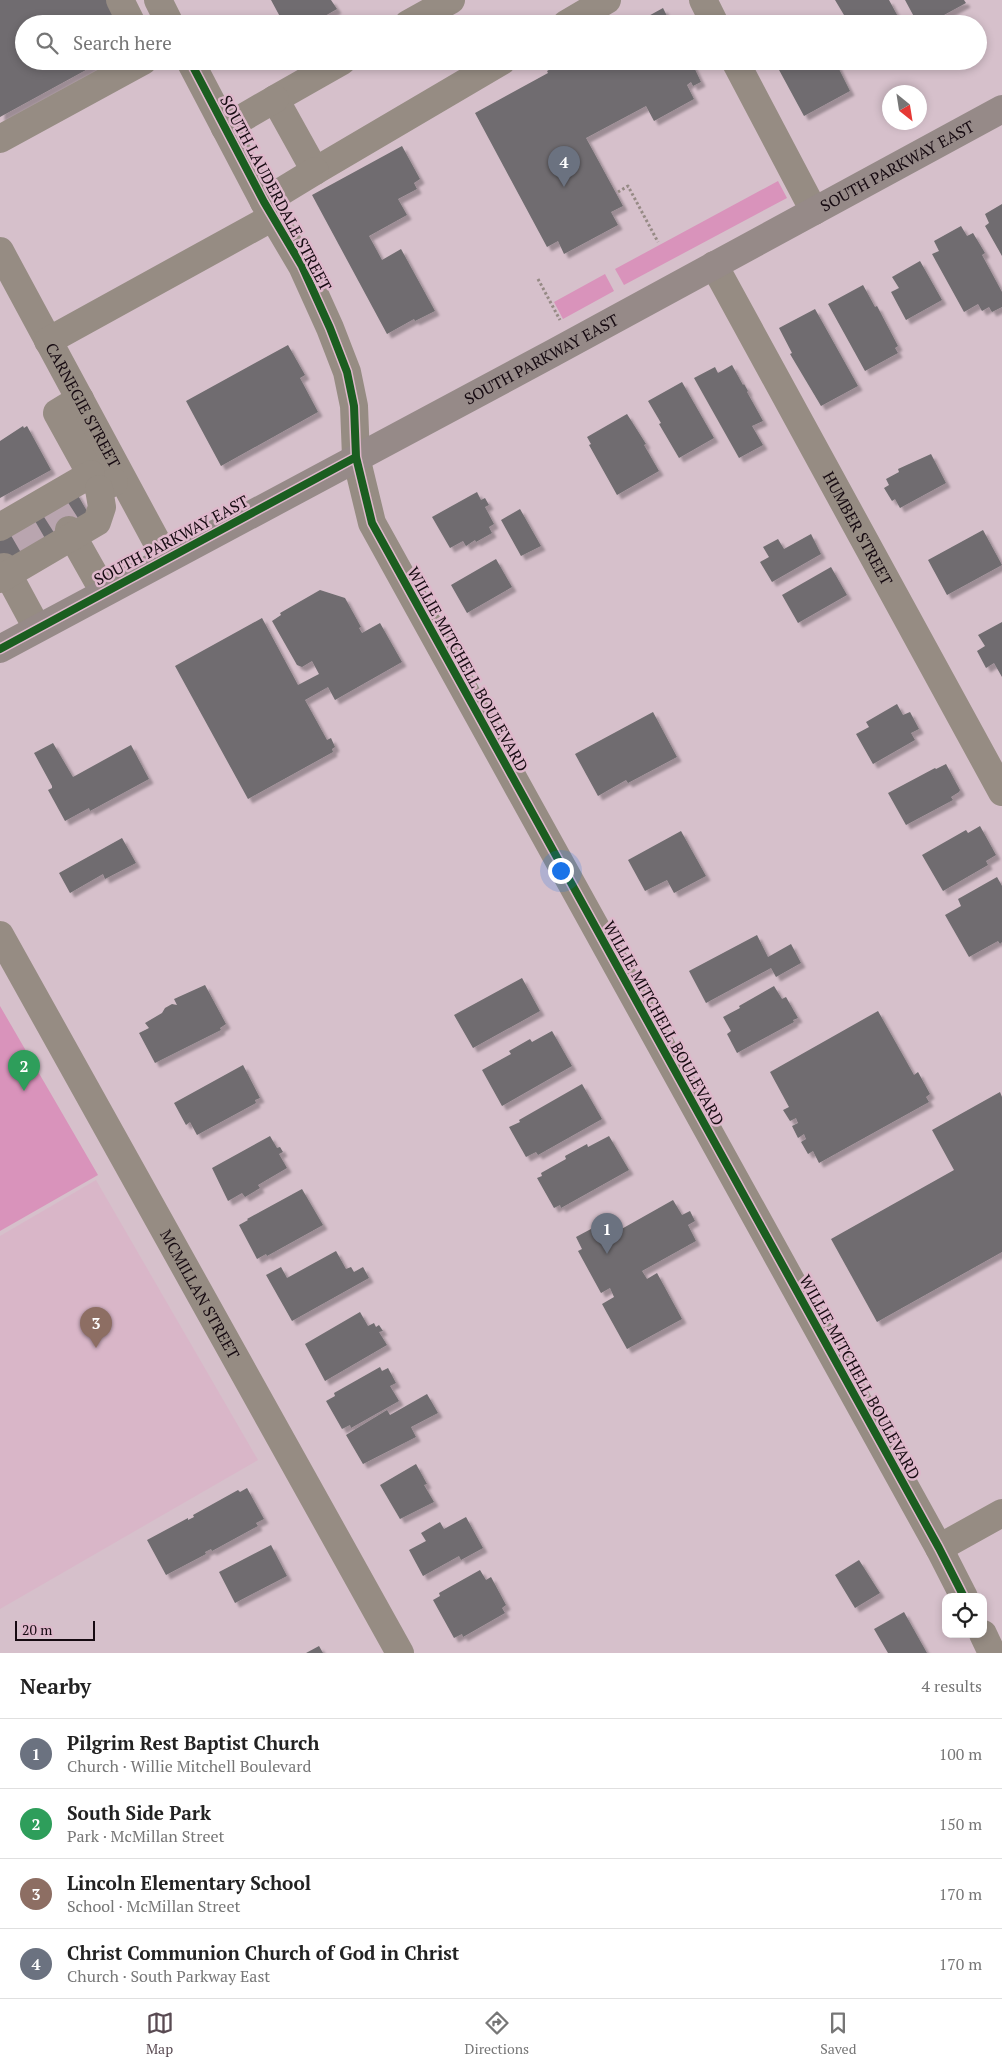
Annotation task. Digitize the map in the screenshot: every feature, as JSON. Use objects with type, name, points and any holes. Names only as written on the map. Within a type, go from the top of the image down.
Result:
[{"type":"main road","name":"SOUTH PARKWAY EAST","points":[[0,648],[1002,109]]},
{"type":"street","points":[[120,0],[128,15]]},
{"type":"street","points":[[158,0],[166,15]]},
{"type":"street","points":[[424,15],[450,0]]},
{"type":"street","points":[[581,15],[607,0]]},
{"type":"street","points":[[703,0],[710,15]]},
{"type":"street","points":[[0,139],[126,70]]},
{"type":"street","name":"SOUTH LAUDERDALE STREET","points":[[195,70],[268,209],[302,266],[347,372],[355,410],[356,457]]},
{"type":"street","points":[[225,128],[326,70]]},
{"type":"street","points":[[48,340],[268,209],[315,171],[487,70]]},
{"type":"street","points":[[740,70],[814,211]]},
{"type":"street","points":[[275,99],[315,171]]},
{"type":"street","name":"CARNEGIE STREET","points":[[0,251],[80,399],[104,480],[166,559]]},
{"type":"street","name":"HUMBER STREET","points":[[714,265],[1002,792]]},
{"type":"street","name":"WILLIE MITCHELL BOULEVARD","points":[[356,457],[372,523],[939,1548],[962,1593]]},
{"type":"street","points":[[12,523],[51,501],[104,480],[102,507],[97,522],[70,533],[4,574],[37,628]]},
{"type":"street","points":[[70,533],[104,592]]},
{"type":"street","name":"MCMILLAN STREET","points":[[0,935],[400,1653]]},
{"type":"street","points":[[939,1548],[1002,1513]]},
{"type":"street","points":[[984,1638],[992,1653]]},
{"type":"path","points":[[618,192],[628,186],[658,242]]},
{"type":"path","points":[[538,279],[560,320]]},
{"type":"shaded area","points":[[778,181],[787,198],[624,285],[615,269]]},
{"type":"shaded area","points":[[605,274],[614,291],[563,319],[554,302]]},
{"type":"shaded area","points":[[0,1006],[98,1175],[0,1231]]},
{"type":"shaded area","points":[[96,1180],[258,1460],[0,1609],[0,1236]]},
{"type":"building","points":[[0,0],[109,0],[117,15],[15,15],[15,70],[86,70],[0,117]]},
{"type":"building","points":[[271,0],[331,0],[337,9],[327,15],[279,15]]},
{"type":"building","points":[[835,0],[889,0],[897,15],[844,15]]},
{"type":"building","points":[[905,0],[964,0],[966,3],[944,15],[913,15]]},
{"type":"building","points":[[663,8],[666,15],[650,15]]},
{"type":"building","points":[[695,70],[701,82],[693,86],[691,82],[687,85],[694,99],[654,121],[646,106],[586,138],[623,206],[611,212],[618,225],[564,254],[558,241],[547,247],[475,113],[548,73],[547,71]]},
{"type":"building","points":[[779,70],[840,70],[850,91],[804,116]]},
{"type":"building","points":[[402,146],[420,179],[414,183],[417,189],[398,199],[407,215],[369,236],[382,260],[401,249],[435,311],[415,321],[414,319],[387,334],[312,195]]},
{"type":"building","points":[[1002,204],[1002,256],[985,226],[989,223],[985,214]]},
{"type":"building","points":[[961,226],[967,236],[973,233],[985,253],[982,255],[1002,292],[1002,307],[992,312],[989,307],[982,311],[978,304],[964,312],[932,254],[939,251],[934,241]]},
{"type":"building","points":[[920,261],[942,300],[906,320],[891,292],[899,288],[892,277]]},
{"type":"building","points":[[863,285],[875,307],[877,306],[898,346],[895,348],[898,353],[865,371],[828,304]]},
{"type":"building","points":[[815,309],[858,386],[821,406],[790,354],[792,353],[779,328]]},
{"type":"building","points":[[288,345],[305,375],[300,378],[318,412],[221,466],[186,401]]},
{"type":"building","points":[[732,365],[763,421],[752,426],[763,445],[739,458],[694,378],[715,367],[718,373]]},
{"type":"building","points":[[682,382],[714,438],[679,458],[648,401]]},
{"type":"building","points":[[627,414],[646,444],[644,445],[659,471],[617,495],[589,445],[591,444],[587,437]]},
{"type":"building","points":[[23,426],[24,428],[27,426],[51,470],[0,498],[0,441]]},
{"type":"building","points":[[931,454],[946,483],[900,508],[895,499],[892,501],[884,488],[889,485],[886,479],[899,472],[898,469]]},
{"type":"building","points":[[76,492],[91,518],[0,569],[0,535]]},
{"type":"building","points":[[477,492],[481,500],[485,498],[489,505],[485,507],[494,524],[489,527],[492,533],[466,546],[463,541],[450,548],[432,517]]},
{"type":"building","points":[[520,509],[541,546],[521,556],[501,520]]},
{"type":"building","points":[[983,530],[1002,565],[947,595],[928,560]]},
{"type":"building","points":[[811,534],[821,554],[772,582],[760,562],[769,557],[763,547],[778,539],[784,549]]},
{"type":"building","points":[[496,559],[512,587],[467,613],[451,585]]},
{"type":"building","points":[[831,567],[847,595],[798,623],[782,595]]},
{"type":"building","points":[[320,590],[345,598],[361,627],[359,628],[362,633],[380,623],[402,662],[335,700],[328,687],[305,700],[327,740],[331,738],[335,747],[332,749],[333,752],[248,799],[175,666],[262,618],[298,685],[319,674],[312,661],[302,667],[297,665],[272,621],[281,615],[280,613]]},
{"type":"building","points":[[1002,622],[1002,677],[994,663],[986,668],[977,651],[985,646],[978,635]]},
{"type":"building","points":[[897,704],[903,715],[910,712],[919,729],[911,733],[915,740],[873,764],[856,734],[869,727],[866,722]]},
{"type":"building","points":[[653,712],[677,757],[628,783],[626,780],[598,796],[575,754]]},
{"type":"building","points":[[53,743],[73,777],[131,745],[149,779],[90,811],[89,808],[65,821],[48,790],[52,786],[34,753]]},
{"type":"building","points":[[946,764],[960,790],[959,792],[951,797],[953,800],[906,825],[888,793]]},
{"type":"building","points":[[980,826],[996,855],[986,861],[988,865],[943,891],[922,855],[966,830],[968,833]]},
{"type":"building","points":[[681,831],[706,876],[674,893],[667,880],[645,891],[628,860]]},
{"type":"building","points":[[122,838],[136,863],[105,879],[103,874],[70,893],[59,873]]},
{"type":"building","points":[[997,877],[1002,886],[1002,942],[1000,944],[998,941],[969,957],[945,915],[961,906],[958,899]]},
{"type":"building","points":[[757,935],[768,957],[791,944],[801,963],[776,977],[771,968],[706,1003],[689,971]]},
{"type":"building","points":[[522,978],[540,1011],[473,1048],[454,1015]]},
{"type":"building","points":[[205,985],[226,1024],[220,1028],[221,1030],[155,1063],[139,1033],[149,1028],[145,1023],[162,1013],[165,1008],[172,1004],[177,1005],[174,999]]},
{"type":"building","points":[[774,986],[782,999],[786,997],[798,1018],[737,1053],[727,1034],[731,1031],[723,1017]]},
{"type":"building","points":[[878,1011],[914,1075],[918,1072],[930,1094],[926,1097],[929,1102],[819,1163],[813,1151],[808,1154],[801,1142],[806,1139],[804,1134],[798,1138],[792,1126],[798,1123],[796,1118],[790,1121],[783,1110],[789,1107],[770,1072]]},
{"type":"building","points":[[552,1031],[572,1066],[502,1106],[482,1070],[511,1054],[509,1051],[530,1039],[532,1042]]},
{"type":"building","points":[[243,1065],[260,1098],[255,1100],[256,1103],[197,1135],[190,1122],[186,1125],[174,1103]]},
{"type":"building","points":[[582,1084],[602,1119],[538,1155],[536,1152],[526,1157],[509,1127]]},
{"type":"building","points":[[1000,1092],[1002,1097],[1002,1252],[877,1322],[831,1239],[954,1170],[932,1130]]},
{"type":"building","points":[[270,1136],[277,1148],[280,1147],[283,1152],[279,1154],[287,1168],[258,1185],[260,1188],[245,1197],[242,1193],[228,1201],[212,1168]]},
{"type":"building","points":[[609,1136],[629,1170],[561,1208],[560,1205],[554,1208],[537,1178],[542,1176],[541,1173],[566,1159],[565,1156],[587,1144],[588,1147]]},
{"type":"building","points":[[302,1189],[323,1225],[267,1256],[266,1254],[257,1259],[239,1225]]},
{"type":"building","points":[[673,1200],[682,1215],[690,1211],[695,1221],[688,1225],[696,1241],[642,1271],[647,1279],[657,1273],[682,1319],[627,1349],[602,1304],[614,1297],[610,1288],[601,1293],[578,1251],[582,1249],[576,1237],[604,1222],[608,1229],[614,1225],[618,1231]]},
{"type":"building","points":[[336,1251],[346,1269],[351,1267],[354,1272],[363,1267],[369,1278],[292,1321],[266,1275],[281,1267],[287,1278]]},
{"type":"building","points":[[360,1312],[368,1326],[374,1323],[376,1327],[379,1325],[383,1331],[379,1332],[387,1345],[325,1381],[305,1344]]},
{"type":"building","points":[[380,1367],[382,1371],[388,1368],[396,1383],[390,1386],[399,1401],[351,1428],[350,1425],[342,1429],[326,1401],[335,1396],[334,1393]]},
{"type":"building","points":[[427,1394],[438,1413],[411,1427],[416,1437],[363,1464],[346,1435],[387,1410],[390,1415]]},
{"type":"building","points":[[416,1464],[427,1484],[424,1485],[434,1502],[400,1519],[380,1485]]},
{"type":"building","points":[[247,1488],[264,1519],[256,1523],[258,1526],[212,1551],[211,1549],[205,1552],[206,1554],[166,1575],[147,1540],[188,1518],[188,1520],[194,1517],[193,1515],[238,1490],[240,1492]]},
{"type":"building","points":[[466,1517],[483,1548],[461,1560],[459,1556],[423,1576],[409,1550],[426,1541],[421,1533],[440,1522],[444,1529]]},
{"type":"building","points":[[271,1545],[287,1576],[235,1603],[219,1572]]},
{"type":"building","points":[[859,1560],[880,1593],[855,1608],[835,1575]]},
{"type":"building","points":[[480,1570],[486,1580],[491,1577],[506,1605],[502,1608],[505,1613],[463,1637],[462,1634],[454,1638],[433,1600],[440,1596],[439,1593]]},
{"type":"building","points":[[904,1612],[927,1653],[888,1653],[874,1629]]},
{"type":"building","points":[[319,1646],[323,1653],[306,1653]]},
{"type":"tunnel","points":[[53,505],[69,530]]},
{"type":"tunnel","points":[[20,523],[35,549]]},
{"type":"cycle path","points":[[195,70],[264,202],[302,266],[330,328],[347,372],[354,406],[356,457],[372,523],[939,1548],[962,1593]]},
{"type":"cycle path","points":[[0,649],[356,457]]},
{"type":"place","name":"Christ Communion Church of God in Christ","points":[[564,187]]},
{"type":"place","name":"South Side Park","points":[[24,1091]]},
{"type":"place","name":"Pilgrim Rest Baptist Church","points":[[607,1254]]},
{"type":"place","name":"Lincoln Elementary School","points":[[96,1348]]}]
